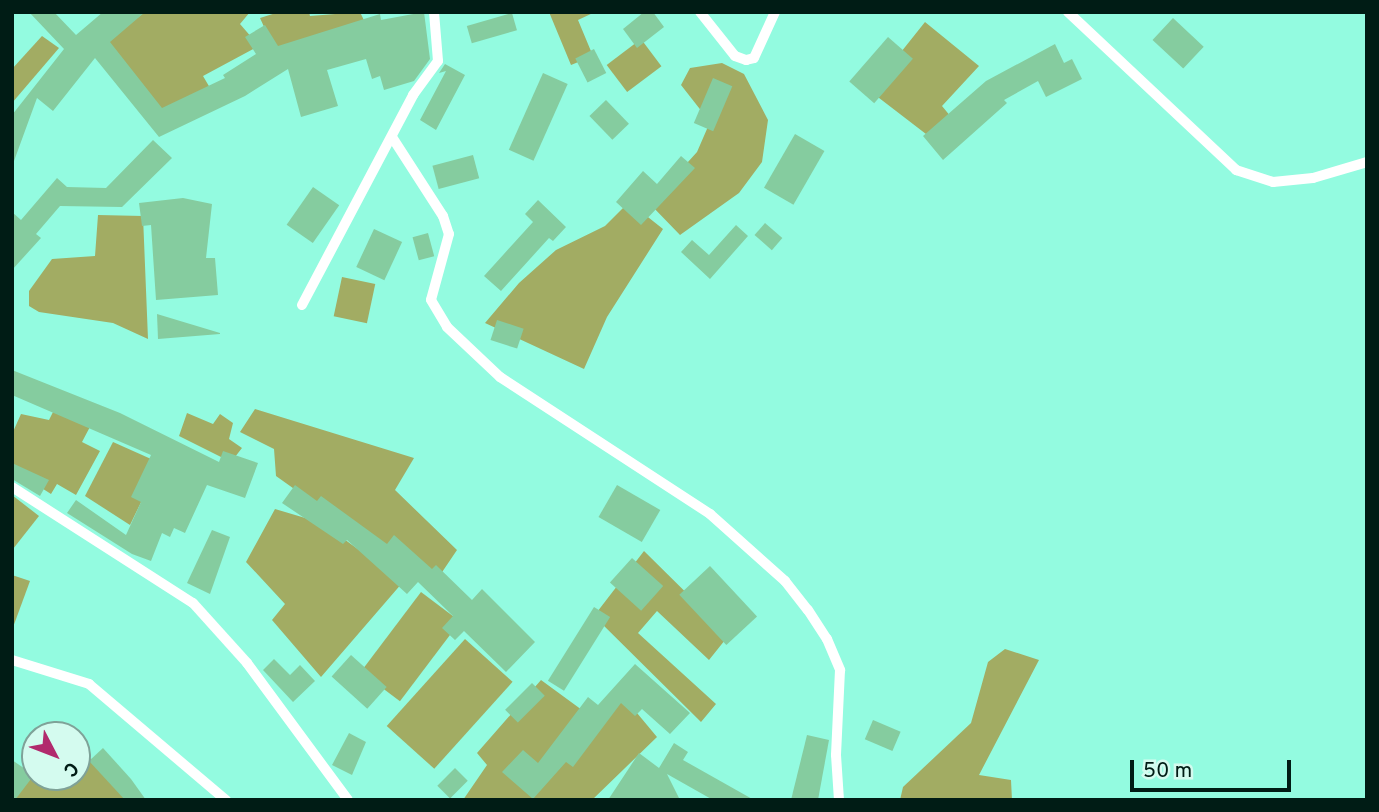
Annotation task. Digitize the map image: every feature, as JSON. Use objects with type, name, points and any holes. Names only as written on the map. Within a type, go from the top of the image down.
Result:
[{"type":"lane","points":[[302,304],[392,136],[438,61],[434,12]]},
{"type":"lane","points":[[700,12],[735,56],[746,61],[754,58],[775,12]]},
{"type":"lane","points":[[1068,12],[1236,170],[1273,183],[1313,178],[1367,162]]},
{"type":"lane","points":[[392,136],[443,216],[449,234],[430,300],[447,327],[500,377],[710,514],[785,582],[808,610],[840,670],[836,755],[839,800]]},
{"type":"lane","points":[[12,487],[193,603],[247,663],[348,800]]},
{"type":"lane","points":[[12,660],[89,684],[226,800]]},
{"type":"green space","points":[[145,12],[250,12],[240,24],[259,46],[203,76],[213,93],[162,119],[108,40]]},
{"type":"green space","points":[[279,12],[309,12],[310,16],[360,12],[371,35],[275,51],[260,18]]},
{"type":"green space","points":[[549,12],[595,12],[578,20],[593,56],[571,65]]},
{"type":"green space","points":[[925,22],[979,66],[942,106],[956,123],[939,144],[870,91]]},
{"type":"green space","points":[[42,36],[59,48],[12,103],[12,69]]},
{"type":"green space","points":[[641,39],[661,66],[627,92],[607,65]]},
{"type":"green space","points":[[722,63],[744,74],[768,120],[762,162],[739,193],[680,235],[650,204],[697,152],[710,122],[681,85],[690,68]]},
{"type":"green space","points":[[629,202],[663,229],[607,317],[584,369],[485,323],[519,283],[556,250],[605,226]]},
{"type":"green space","points":[[98,215],[143,216],[148,339],[113,323],[39,312],[29,306],[29,291],[52,259],[95,256]]},
{"type":"green space","points":[[342,277],[375,284],[367,323],[334,316]]},
{"type":"green space","points":[[57,404],[92,423],[82,442],[100,451],[76,495],[57,484],[51,494],[12,469],[12,434],[21,414],[49,420]]},
{"type":"green space","points":[[255,409],[414,458],[395,490],[457,550],[432,587],[276,476],[274,449],[240,432]]},
{"type":"green space","points":[[187,413],[213,424],[220,414],[233,423],[229,439],[242,448],[231,462],[179,436]]},
{"type":"green space","points":[[113,442],[160,463],[130,525],[85,496]]},
{"type":"green space","points":[[12,495],[39,516],[13,549],[12,548]]},
{"type":"green space","points":[[275,509],[322,523],[403,582],[321,677],[272,620],[285,604],[246,562]]},
{"type":"green space","points":[[644,551],[729,635],[709,660],[657,611],[638,633],[716,704],[701,722],[594,616]]},
{"type":"green space","points":[[12,575],[30,581],[12,630]]},
{"type":"green space","points":[[421,592],[460,621],[400,701],[361,672]]},
{"type":"green space","points":[[465,639],[513,682],[434,769],[387,726]]},
{"type":"green space","points":[[1005,649],[1039,660],[979,775],[1011,780],[1012,800],[900,800],[903,787],[971,723],[988,662]]},
{"type":"green space","points":[[541,680],[597,721],[622,695],[657,737],[592,800],[463,800],[487,765],[477,753]]},
{"type":"green space","points":[[91,759],[99,761],[128,800],[12,800],[12,792],[21,783],[21,791],[91,791]]},
{"type":"building","points":[[29,12],[54,12],[76,35],[103,12],[145,12],[110,42],[162,108],[225,78],[223,75],[256,54],[245,37],[265,25],[278,46],[380,14],[381,20],[424,12],[430,59],[414,81],[384,90],[380,76],[372,79],[366,59],[327,70],[338,106],[301,117],[288,69],[245,96],[159,137],[95,58],[53,111],[37,98],[14,161],[12,115],[64,49]]},
{"type":"building","points":[[644,12],[653,12],[664,27],[637,48],[623,29]]},
{"type":"building","points":[[512,13],[517,30],[472,43],[467,26]]},
{"type":"building","points":[[1173,18],[1204,47],[1183,69],[1153,40]]},
{"type":"building","points":[[888,37],[913,59],[874,103],[849,82]]},
{"type":"building","points":[[1055,44],[1064,63],[1072,59],[1082,79],[1046,97],[1038,81],[1004,100],[1007,103],[943,160],[923,136],[986,81]]},
{"type":"building","points":[[594,49],[606,73],[588,83],[575,59]]},
{"type":"building","points":[[445,64],[465,75],[436,130],[420,120],[446,71],[439,73]]},
{"type":"building","points":[[543,73],[568,84],[533,161],[509,150]]},
{"type":"building","points":[[713,78],[732,86],[713,131],[694,123]]},
{"type":"building","points":[[606,100],[629,124],[612,140],[589,116]]},
{"type":"building","points":[[795,134],[824,151],[793,205],[764,188]]},
{"type":"building","points":[[153,140],[172,158],[122,207],[60,206],[36,234],[41,238],[12,270],[12,212],[21,220],[57,178],[67,187],[106,188]]},
{"type":"building","points":[[473,155],[479,178],[439,189],[432,166]]},
{"type":"building","points":[[681,156],[695,168],[641,225],[616,202],[643,171],[657,184]]},
{"type":"building","points":[[313,187],[339,205],[313,243],[287,225]]},
{"type":"building","points":[[183,198],[212,204],[206,258],[215,258],[218,295],[156,300],[151,225],[142,226],[139,203]]},
{"type":"building","points":[[538,200],[566,227],[553,241],[549,238],[501,291],[484,276],[533,222],[525,214]]},
{"type":"building","points":[[765,223],[782,238],[772,250],[755,235]]},
{"type":"building","points":[[736,225],[748,236],[710,279],[681,252],[692,240],[709,255]]},
{"type":"building","points":[[374,229],[402,242],[384,280],[356,267]]},
{"type":"building","points":[[428,233],[434,256],[419,260],[413,237]]},
{"type":"building","points":[[157,314],[220,333],[220,334],[158,339]]},
{"type":"building","points":[[497,320],[524,329],[517,349],[491,340]]},
{"type":"building","points":[[12,370],[120,413],[219,462],[223,451],[258,463],[245,498],[207,485],[185,533],[174,528],[170,537],[162,533],[151,561],[132,554],[67,513],[76,500],[126,535],[141,502],[131,497],[151,455],[12,395]]},
{"type":"building","points":[[12,463],[49,480],[40,496],[12,479]]},
{"type":"building","points":[[295,485],[317,501],[321,496],[387,544],[394,535],[432,569],[436,565],[472,600],[482,589],[535,642],[506,672],[464,631],[455,640],[442,628],[453,616],[418,582],[407,594],[347,540],[343,544],[282,503]]},
{"type":"building","points":[[617,485],[660,510],[642,542],[598,517]]},
{"type":"building","points":[[212,530],[230,537],[210,594],[187,583]]},
{"type":"building","points":[[632,558],[663,586],[641,611],[610,583]]},
{"type":"building","points":[[710,566],[757,616],[726,645],[679,595]]},
{"type":"building","points":[[594,607],[610,617],[564,691],[548,681]]},
{"type":"building","points":[[351,655],[387,687],[367,709],[332,677]]},
{"type":"building","points":[[274,659],[290,675],[300,665],[315,681],[293,702],[263,670]]},
{"type":"building","points":[[635,664],[690,713],[670,734],[642,709],[635,716],[621,703],[573,767],[566,762],[533,799],[502,772],[523,750],[538,763],[588,697],[598,705]]},
{"type":"building","points":[[532,683],[545,696],[518,723],[505,710]]},
{"type":"building","points":[[873,720],[901,732],[892,751],[865,739]]},
{"type":"building","points":[[349,733],[366,742],[352,775],[332,765]]},
{"type":"building","points":[[807,735],[829,740],[818,800],[791,800]]},
{"type":"building","points":[[674,743],[688,752],[683,760],[754,800],[713,800],[667,774],[680,800],[608,800],[639,753],[659,768]]},
{"type":"building","points":[[103,748],[146,800],[125,800],[91,763],[91,759]]},
{"type":"building","points":[[12,760],[21,766],[22,791],[12,800]]},
{"type":"building","points":[[455,768],[468,781],[450,798],[437,786]]}]
